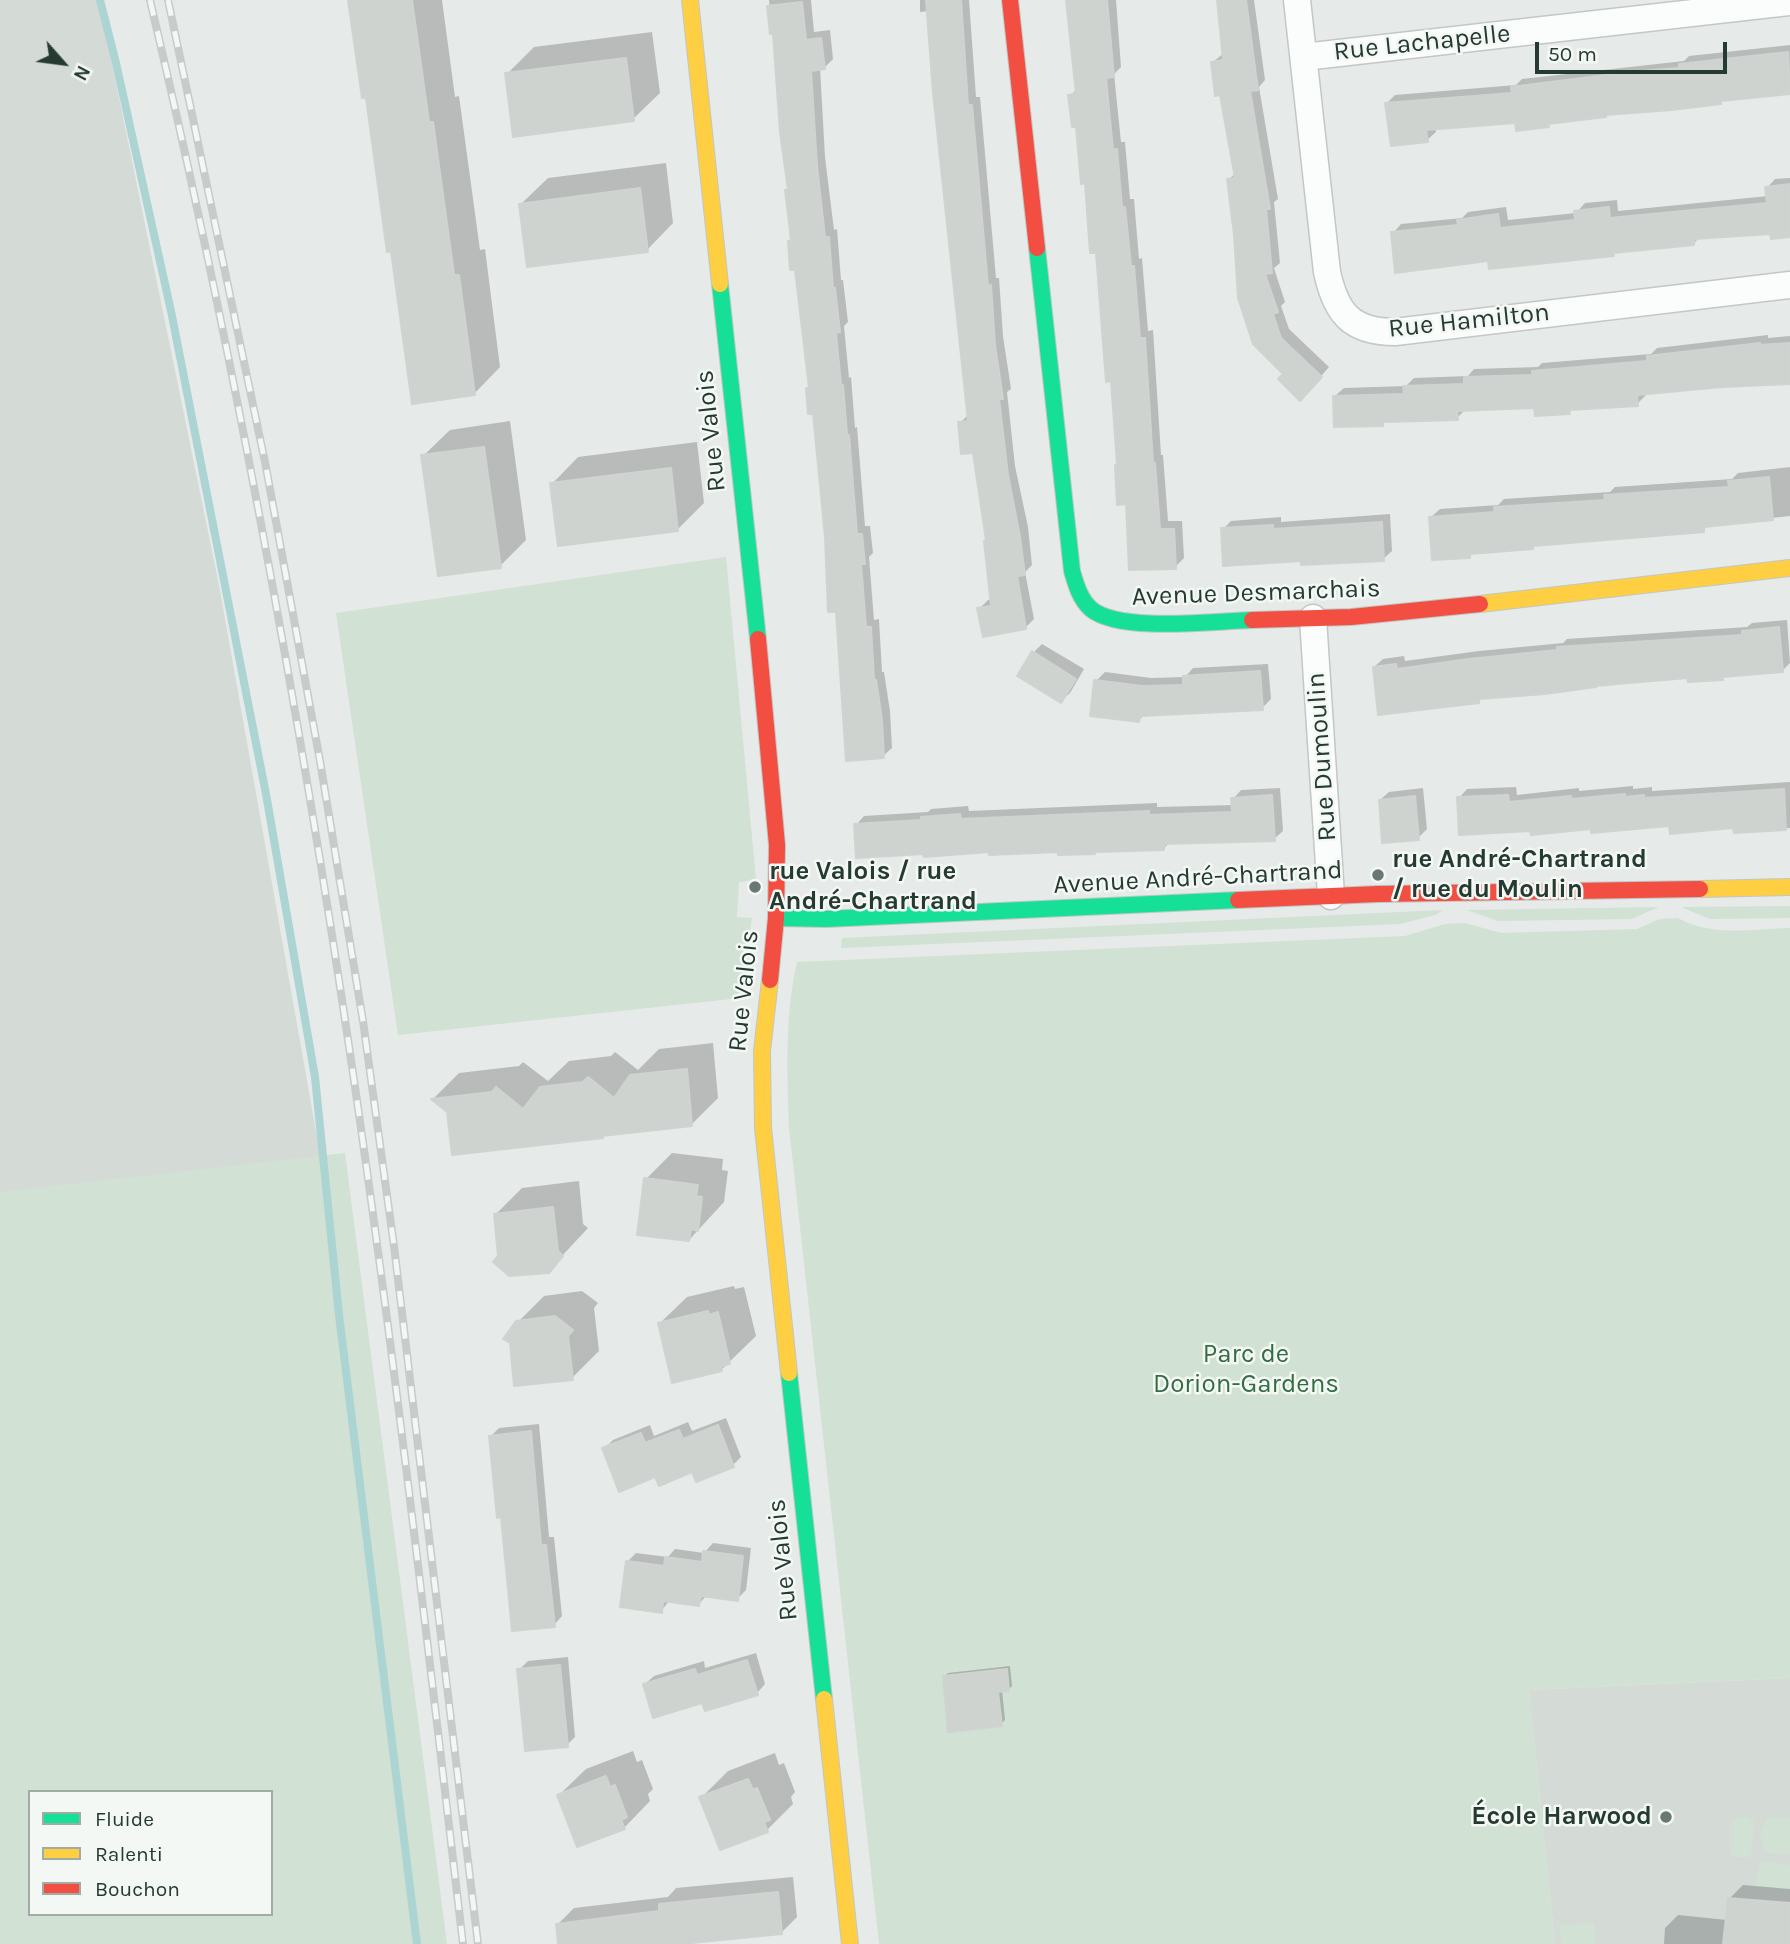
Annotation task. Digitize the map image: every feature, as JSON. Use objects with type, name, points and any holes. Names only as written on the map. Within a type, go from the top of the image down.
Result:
[{"type":"street","name":"Rue Valois","points":[[690,0],[764,696],[777,845],[776,918],[763,1041],[762,1117],[779,1299],[850,1944]]},
{"type":"street","name":"Avenue Desmarchais","points":[[1010,0],[1070,553],[1078,594],[1098,615],[1129,623],[1313,618],[1433,610],[1790,568]]},
{"type":"street","name":"Rue Hamilton","points":[[1297,0],[1327,272],[1338,306],[1345,315],[1362,327],[1384,332],[1409,331],[1790,285]]},
{"type":"street","name":"Rue Lachapelle","points":[[1304,57],[1790,2]]},
{"type":"street","name":"Rue Dumoulin","points":[[1313,618],[1331,896]]},
{"type":"street","name":"Avenue André-Chartrand","points":[[776,918],[839,919],[1331,896],[1670,887],[1790,887]]},
{"type":"shaded area","points":[[0,0],[99,0],[219,585],[325,1182],[0,1201]]},
{"type":"shaded area","name":"École Harwood","points":[[1790,1678],[1790,1944],[1555,1944],[1529,1690]]},
{"type":"green space","points":[[726,557],[756,880],[739,882],[737,917],[752,918],[740,998],[398,1035],[336,613]]},
{"type":"green space","points":[[1790,906],[1790,918],[1710,919],[1681,907]]},
{"type":"green space","points":[[1659,907],[1631,919],[1498,921],[1467,910]]},
{"type":"green space","points":[[1443,910],[1435,915],[1400,924],[841,948],[842,938]]},
{"type":"green space","name":"Parc de Dorion-Gardens","points":[[1678,918],[1704,928],[1718,930],[1790,928],[1790,1678],[1529,1690],[1555,1944],[879,1944],[789,1127],[789,1023],[797,962],[1405,936],[1445,924],[1465,923],[1501,933],[1637,929],[1660,919]]},
{"type":"green space","points":[[345,1153],[447,1944],[0,1944],[0,1192]]},
{"type":"green space","points":[[1739,1817],[1749,1818],[1754,1822],[1751,1857],[1731,1857],[1732,1821]]},
{"type":"green space","points":[[1767,1818],[1790,1818],[1790,1854],[1764,1853],[1760,1833]]},
{"type":"green space","points":[[1760,1861],[1790,1865],[1790,1890],[1756,1886]]},
{"type":"green space","points":[[1594,1923],[1595,1944],[1561,1944],[1560,1925]]},
{"type":"building","points":[[348,0],[412,0],[429,122],[433,122],[454,275],[459,275],[475,395],[412,404],[391,251],[387,252],[366,98],[362,98]]},
{"type":"building","points":[[926,0],[961,0],[968,105],[972,105],[988,286],[991,285],[995,345],[1003,399],[999,399],[1008,475],[1025,575],[1017,576],[1026,629],[983,637],[977,608],[991,606],[986,540],[973,453],[961,454],[958,422],[968,421],[933,93]]},
{"type":"building","points":[[1066,0],[1107,0],[1114,77],[1106,78],[1113,150],[1117,149],[1122,207],[1125,207],[1131,266],[1134,266],[1140,338],[1145,338],[1160,529],[1174,529],[1176,569],[1129,570],[1126,504],[1117,505],[1111,381],[1106,382],[1096,253],[1090,253],[1085,183],[1081,184],[1076,127],[1072,127],[1068,95],[1076,94]]},
{"type":"building","points":[[1217,0],[1246,0],[1258,90],[1250,91],[1270,209],[1266,209],[1272,273],[1265,274],[1278,312],[1273,314],[1281,338],[1322,377],[1300,401],[1278,379],[1283,374],[1253,344],[1238,298],[1227,179],[1235,178],[1220,95],[1215,96],[1211,62],[1223,60]]},
{"type":"building","points":[[802,2],[806,40],[821,38],[825,69],[811,71],[817,166],[825,237],[829,237],[840,332],[836,333],[841,385],[849,435],[857,534],[862,534],[865,564],[861,564],[866,627],[871,627],[874,680],[882,720],[884,758],[846,761],[836,612],[828,612],[825,537],[813,414],[808,414],[806,388],[809,388],[795,270],[790,270],[788,241],[791,240],[785,190],[788,190],[780,132],[773,34],[770,34],[767,6]]},
{"type":"building","points":[[1788,52],[1790,94],[1721,101],[1721,104],[1672,110],[1605,115],[1606,117],[1516,131],[1515,123],[1426,130],[1428,142],[1391,146],[1385,103],[1512,93],[1511,87],[1679,68],[1679,64]]},
{"type":"building","points":[[626,58],[634,121],[513,137],[505,73]]},
{"type":"building","points":[[1790,184],[1790,237],[1771,239],[1770,234],[1694,239],[1694,245],[1613,253],[1614,256],[1489,269],[1488,261],[1395,273],[1391,232],[1458,225],[1457,220],[1498,214],[1500,228],[1575,220],[1574,211],[1609,207],[1610,218],[1767,203],[1765,187]]},
{"type":"building","points":[[640,188],[648,252],[527,267],[519,204]]},
{"type":"building","points":[[1760,343],[1790,343],[1790,384],[1637,395],[1638,406],[1569,410],[1570,414],[1535,416],[1534,408],[1457,411],[1458,420],[1383,422],[1383,426],[1334,427],[1333,396],[1404,394],[1403,386],[1464,384],[1464,377],[1532,375],[1532,371],[1647,361],[1647,356]]},
{"type":"building","points":[[484,447],[501,568],[438,576],[421,455]]},
{"type":"building","points":[[671,468],[678,531],[558,546],[550,483]]},
{"type":"building","points":[[1769,477],[1773,520],[1704,527],[1704,532],[1533,546],[1533,549],[1470,554],[1470,558],[1432,560],[1429,517],[1495,512],[1494,507],[1605,500],[1604,495],[1729,487],[1728,481]]},
{"type":"building","points":[[1382,522],[1384,561],[1301,565],[1301,561],[1223,566],[1221,528],[1273,525],[1273,529]]},
{"type":"building","points":[[1779,627],[1783,672],[1722,677],[1723,680],[1688,682],[1687,678],[1595,686],[1545,694],[1479,699],[1479,703],[1378,715],[1373,667],[1396,664],[1397,669],[1557,650],[1557,647],[1742,635],[1742,631]]},
{"type":"building","points":[[1032,651],[1076,679],[1061,703],[1017,676]]},
{"type":"building","points":[[1260,671],[1263,710],[1140,716],[1139,722],[1090,716],[1094,680],[1142,686],[1183,685],[1183,676]]},
{"type":"building","points":[[1784,789],[1786,830],[1734,833],[1733,828],[1670,834],[1669,826],[1591,833],[1591,829],[1531,835],[1530,831],[1459,835],[1457,797],[1508,795],[1509,802],[1571,796],[1571,799],[1625,794],[1625,797],[1644,795],[1644,798]]},
{"type":"building","points":[[1272,795],[1275,841],[1164,844],[1164,850],[1095,854],[1058,855],[1058,852],[989,855],[989,852],[856,858],[854,824],[921,820],[921,817],[960,814],[961,819],[1149,811],[1149,815],[1232,812],[1231,798]]},
{"type":"building","points":[[1415,796],[1419,840],[1382,843],[1379,800]]},
{"type":"building","points":[[687,1069],[692,1126],[602,1136],[603,1138],[452,1155],[447,1112],[431,1099],[492,1092],[496,1087],[523,1109],[540,1087],[583,1082],[588,1077],[614,1098],[630,1075]]},
{"type":"building","points":[[644,1178],[698,1185],[696,1196],[702,1197],[698,1231],[691,1229],[689,1241],[637,1235]]},
{"type":"building","points":[[553,1207],[558,1251],[563,1256],[549,1273],[509,1276],[493,1262],[498,1256],[494,1214]]},
{"type":"building","points":[[708,1311],[709,1315],[718,1312],[730,1364],[721,1366],[722,1371],[672,1383],[658,1323]]},
{"type":"building","points":[[555,1316],[573,1330],[568,1336],[573,1380],[514,1386],[510,1343],[503,1339],[516,1321]]},
{"type":"building","points":[[718,1425],[734,1467],[696,1482],[692,1472],[659,1486],[655,1477],[619,1492],[602,1448],[641,1433],[645,1443],[679,1430],[683,1439]]},
{"type":"building","points":[[531,1431],[541,1545],[546,1545],[555,1627],[512,1631],[501,1517],[497,1518],[489,1436]]},
{"type":"building","points":[[703,1551],[743,1556],[738,1601],[701,1596],[699,1606],[663,1601],[662,1613],[620,1607],[626,1561],[664,1566],[665,1557],[702,1562]]},
{"type":"building","points":[[747,1660],[758,1695],[705,1711],[702,1703],[653,1718],[643,1684],[695,1669],[697,1675]]},
{"type":"building","points":[[560,1665],[568,1747],[525,1751],[517,1669]]},
{"type":"building","points":[[1007,1669],[1009,1691],[998,1692],[1002,1726],[948,1732],[943,1676]]},
{"type":"building","points":[[606,1776],[610,1787],[615,1785],[627,1817],[621,1820],[625,1829],[577,1847],[557,1795]]},
{"type":"building","points":[[748,1779],[753,1790],[757,1788],[770,1820],[764,1822],[768,1832],[720,1850],[699,1797]]},
{"type":"building","points":[[778,1892],[782,1934],[682,1944],[558,1944],[556,1924],[659,1911],[659,1904]]},
{"type":"building","points":[[1728,1898],[1790,1903],[1790,1944],[1723,1944]]},
{"type":"waterway","points":[[100,0],[171,311],[266,794],[315,1077],[339,1315],[417,1944]]},
{"type":"railway","points":[[150,0],[210,268],[264,538],[312,809],[369,1188],[398,1404],[463,1944]]},
{"type":"railway","points":[[168,0],[265,462],[320,761],[363,1021],[394,1246],[478,1944]]},
{"type":"traffic: fast","points":[[1037,248],[1072,571],[1081,596],[1091,609],[1123,621],[1168,624],[1252,620]]},
{"type":"traffic: fast","points":[[720,284],[758,639]]},
{"type":"traffic: fast","points":[[776,918],[826,919],[1238,900]]},
{"type":"traffic: fast","points":[[789,1373],[824,1699]]},
{"type":"traffic: slow","points":[[690,0],[720,284]]},
{"type":"traffic: slow","points":[[1480,604],[1790,568]]},
{"type":"traffic: slow","points":[[1700,889],[1790,887]]},
{"type":"traffic: slow","points":[[770,980],[762,1051],[763,1128],[789,1373]]},
{"type":"traffic: slow","points":[[824,1699],[850,1944]]},
{"type":"traffic: jam","points":[[1010,0],[1037,248]]},
{"type":"traffic: jam","points":[[1252,620],[1351,617],[1480,604]]},
{"type":"traffic: jam","points":[[758,639],[777,845],[776,918],[770,980]]},
{"type":"traffic: jam","points":[[1238,900],[1378,894],[1700,889]]},
{"type":"place","name":"rue André-Chartrand / rue du Moulin","points":[[1378,875]]},
{"type":"place","name":"rue Valois / rue André-Chartrand","points":[[755,887]]},
{"type":"place","name":"École Harwood","points":[[1666,1817]]}]
